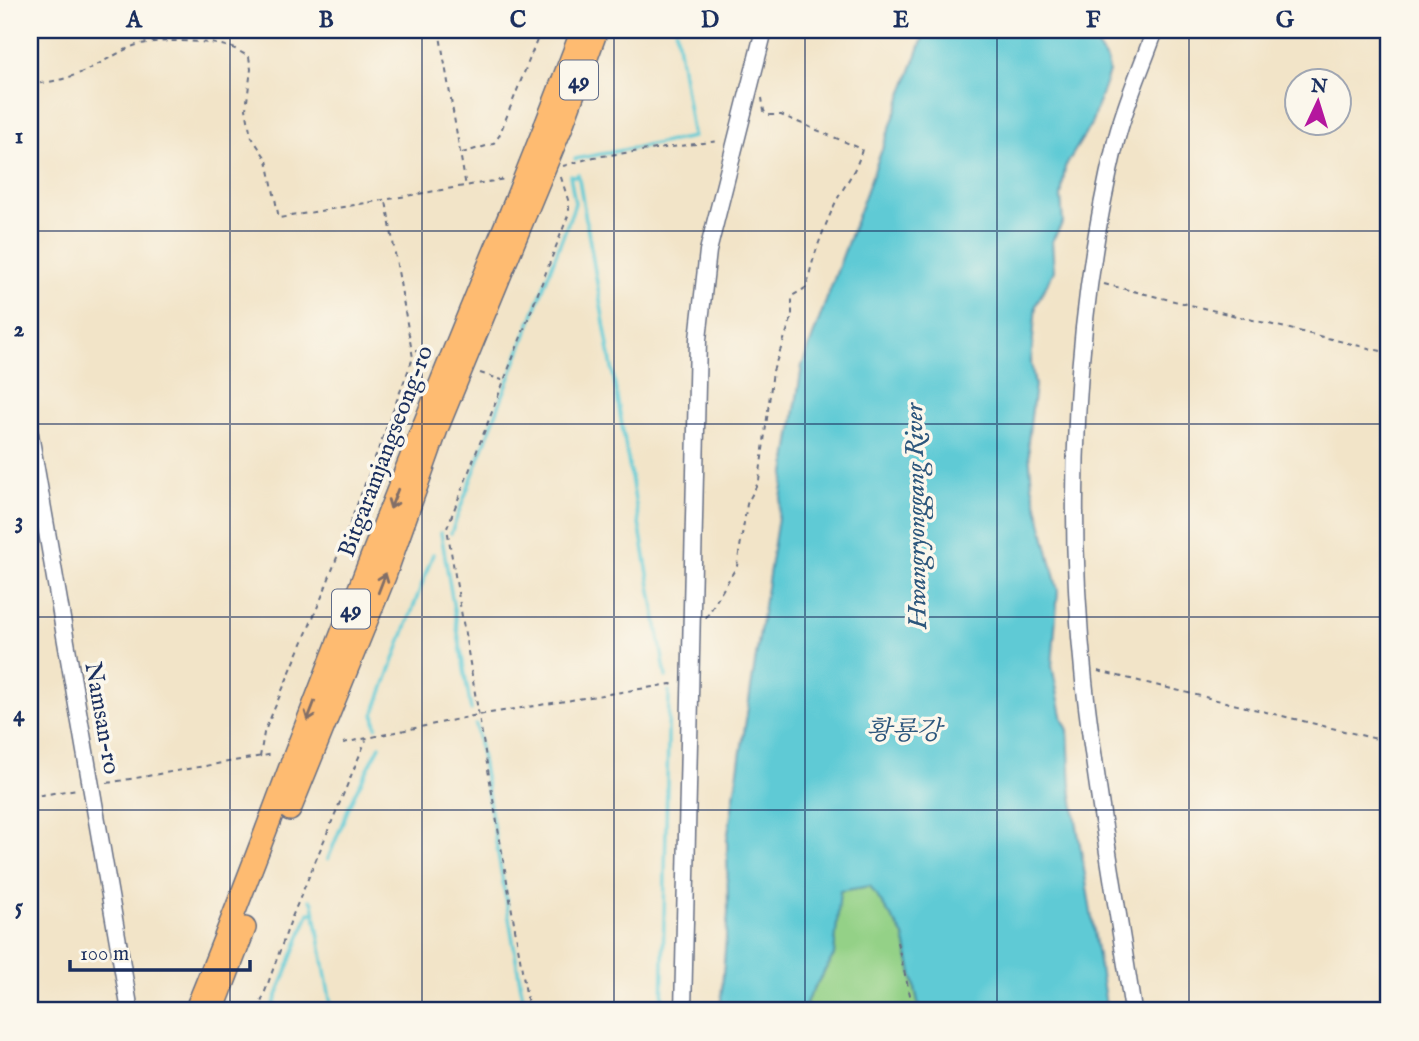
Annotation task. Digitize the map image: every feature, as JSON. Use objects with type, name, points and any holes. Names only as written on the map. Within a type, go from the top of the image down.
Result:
[{"type":"highway","name":"Bitgaramjangseong-ro","points":[[553,128],[582,30]]},
{"type":"highway","name":"Bitgaramjangseong-ro","points":[[213,1011],[300,784],[385,576],[519,211],[597,30]]},
{"type":"highway","name":"Bitgaramjangseong-ro","points":[[195,1011],[239,906],[303,733],[452,352],[519,211]]},
{"type":"street","points":[[683,1011],[698,339],[708,251],[764,30]]},
{"type":"street","points":[[1133,1011],[1084,668],[1076,504],[1084,318],[1090,281],[1116,142],[1155,30]]},
{"type":"street","name":"Namsan-ro","points":[[30,434],[130,1011]]},
{"type":"path","points":[[439,30],[466,187]]},
{"type":"path","points":[[461,154],[493,144],[499,136],[541,30]]},
{"type":"path","points":[[30,84],[58,82],[81,75],[134,46],[163,41],[230,47],[249,57],[251,69],[246,109],[251,136],[267,160],[279,218],[506,178]]},
{"type":"path","points":[[693,624],[702,624],[737,566],[747,504],[759,481],[773,370],[792,317],[792,296],[807,287],[814,256],[833,208],[859,166],[862,149],[781,115],[769,115],[764,111],[759,86],[750,81]]},
{"type":"path","points":[[530,1011],[447,528],[569,214],[569,203],[558,168],[594,157],[735,139]]},
{"type":"path","points":[[260,757],[267,726],[323,594],[414,351],[386,200]]},
{"type":"path","points":[[1090,281],[1389,353]]},
{"type":"path","points":[[414,351],[427,353]]},
{"type":"path","points":[[480,373],[504,380]]},
{"type":"path","points":[[1084,668],[1389,742]]},
{"type":"path","points":[[343,743],[478,715],[671,684],[677,687]]},
{"type":"path","points":[[257,1011],[292,916],[366,739]]},
{"type":"path","points":[[30,797],[274,754]]},
{"type":"path","points":[[897,942],[914,1011]]},
{"type":"green space","points":[[871,886],[904,936],[920,1011],[805,1011],[807,1000],[834,955],[839,891]]},
{"type":"water","name":"황룡강","points":[[926,30],[1093,30],[1094,42],[1107,61],[1109,72],[1091,124],[1065,167],[1061,197],[1063,222],[1052,241],[1054,271],[1036,305],[1031,362],[1035,386],[1028,441],[1032,485],[1058,591],[1052,666],[1063,720],[1068,730],[1071,789],[1107,1011],[920,1011],[904,936],[870,886],[840,891],[834,955],[807,1000],[805,1011],[720,1011],[728,913],[727,840],[802,366]]},
{"type":"waterway","points":[[575,159],[693,137],[676,30]]},
{"type":"waterway","points":[[578,174],[666,677]]},
{"type":"waterway","points":[[451,533],[575,203],[570,175],[579,177]]},
{"type":"waterway","points":[[441,533],[471,710]]},
{"type":"waterway","points":[[376,727],[374,714],[433,554]]},
{"type":"waterway","points":[[662,1011],[669,691]]},
{"type":"waterway","points":[[476,725],[525,1011]]},
{"type":"waterway","points":[[328,859],[353,797],[380,746]]},
{"type":"waterway","points":[[310,900],[313,903],[332,1011]]},
{"type":"waterway","points":[[271,1011],[309,913],[315,913]]},
{"type":"water label","name":"Hwangryonggang River","points":[[915,516]]}]
